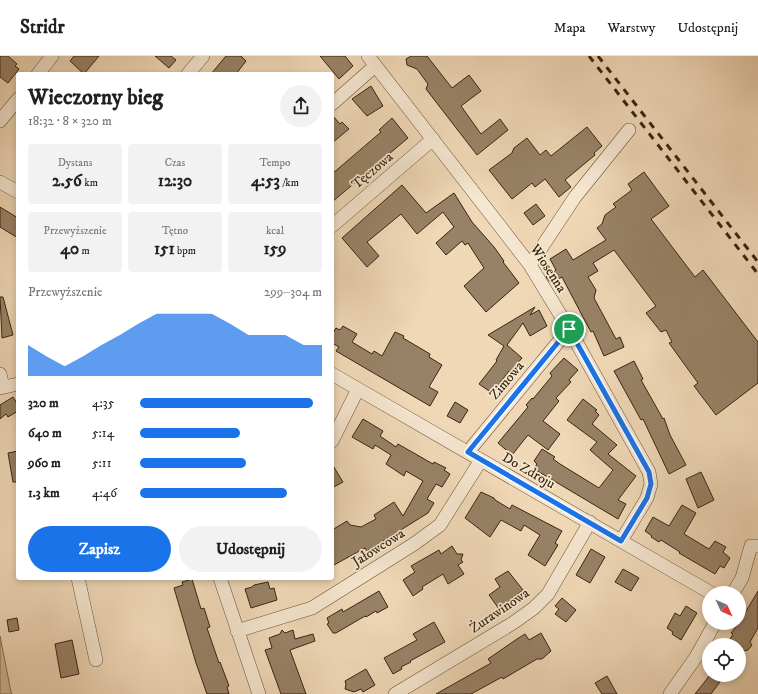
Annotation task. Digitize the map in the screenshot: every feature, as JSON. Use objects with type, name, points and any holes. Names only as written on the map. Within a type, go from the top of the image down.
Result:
[{"type":"street","points":[[190,72],[202,56]]},
{"type":"street","points":[[39,72],[48,58]]},
{"type":"street","points":[[334,102],[372,61]]},
{"type":"street","name":"Wiosenna","points":[[372,61],[530,265],[569,329],[649,472],[651,484],[647,498],[621,541]]},
{"type":"street","points":[[0,121],[16,101]]},
{"type":"street","points":[[530,265],[575,198],[629,130]]},
{"type":"street","name":"Tęczowa","points":[[334,224],[433,139]]},
{"type":"street","points":[[0,182],[16,191]]},
{"type":"street","name":"Zimowa","points":[[468,452],[569,329]]},
{"type":"street","points":[[0,374],[2,388],[16,384]]},
{"type":"street","name":"Do Zdroju","points":[[334,375],[702,588]]},
{"type":"street","points":[[334,437],[358,389]]},
{"type":"street","name":"Jałowcowa","points":[[237,631],[312,608],[414,544],[440,525],[482,460]]},
{"type":"street","name":"Żurawinowa","points":[[394,694],[513,623],[534,608],[548,594],[590,522]]},
{"type":"street","points":[[737,586],[742,578],[751,546],[758,546]]},
{"type":"street","points":[[78,580],[96,660]]},
{"type":"street","points":[[221,580],[259,694]]},
{"type":"street","points":[[670,694],[696,657],[711,630]]},
{"type":"shaded area","points":[[0,636],[11,692],[12,694],[0,694]]},
{"type":"building","points":[[0,56],[8,56],[17,64],[15,66],[19,69],[8,83],[0,77]]},
{"type":"building","points":[[74,56],[99,56],[86,72],[82,72],[70,61]]},
{"type":"building","points":[[155,56],[171,56],[176,60],[169,68]]},
{"type":"building","points":[[226,56],[241,56],[246,61],[238,72],[213,72]]},
{"type":"building","points":[[320,56],[345,56],[353,66],[339,79]]},
{"type":"building","points":[[411,56],[427,56],[452,88],[469,75],[481,91],[461,106],[481,134],[500,119],[508,130],[477,155],[426,89],[428,84],[417,69],[407,65],[406,59]]},
{"type":"building","points":[[371,86],[383,106],[367,116],[352,99]]},
{"type":"building","points":[[334,117],[340,124],[342,122],[349,129],[334,141]]},
{"type":"building","points":[[392,118],[408,138],[334,200],[334,172],[381,132],[379,130]]},
{"type":"building","points":[[587,127],[602,146],[594,153],[595,155],[565,180],[571,187],[559,197],[545,179],[535,187],[532,183],[512,199],[489,170],[512,153],[514,148],[527,138],[540,155],[546,150],[551,156]]},
{"type":"building","points":[[644,172],[669,206],[651,219],[695,277],[703,270],[758,342],[758,383],[716,415],[694,386],[698,383],[669,343],[672,342],[666,330],[661,332],[646,313],[656,306],[614,250],[593,263],[598,271],[588,277],[596,290],[594,298],[616,339],[620,337],[624,347],[604,356],[593,331],[591,332],[562,277],[551,283],[546,277],[556,270],[550,259],[566,249],[573,260],[606,240],[597,228],[602,224],[605,215],[616,207],[613,204],[632,190],[628,184]]},
{"type":"building","points":[[402,185],[426,213],[454,193],[472,222],[494,247],[519,283],[486,312],[464,286],[484,268],[468,243],[465,245],[462,241],[446,255],[436,243],[454,227],[443,212],[417,234],[401,214],[367,242],[379,256],[367,267],[342,238]]},
{"type":"building","points":[[536,204],[545,216],[533,225],[524,213]]},
{"type":"building","points":[[0,207],[16,217],[16,237],[0,227]]},
{"type":"building","points":[[0,297],[3,297],[13,335],[2,338]]},
{"type":"building","points":[[535,307],[530,315],[539,310],[547,326],[530,336],[523,323],[507,345],[522,358],[510,372],[509,371],[492,393],[479,384],[497,361],[496,360],[504,346],[488,335]]},
{"type":"building","points":[[343,326],[357,334],[352,342],[372,354],[374,351],[382,356],[395,332],[404,336],[403,338],[430,354],[429,357],[442,365],[429,387],[438,392],[430,406],[336,351],[339,347],[334,344],[334,332],[336,328],[340,330]]},
{"type":"building","points":[[564,358],[578,370],[569,380],[571,382],[556,398],[559,401],[543,421],[560,434],[548,450],[528,435],[512,455],[498,443],[528,407],[526,405],[532,398],[533,399],[552,376],[550,373]]},
{"type":"building","points":[[634,361],[643,379],[641,380],[663,419],[664,418],[670,435],[686,465],[669,474],[643,419],[641,420],[614,371]]},
{"type":"building","points":[[13,397],[16,402],[16,412],[8,417],[6,414],[0,419],[0,405]]},
{"type":"building","points":[[583,399],[597,410],[595,411],[599,415],[592,424],[617,445],[608,454],[636,476],[618,500],[626,504],[618,519],[534,469],[537,464],[534,461],[542,449],[555,457],[553,459],[560,464],[599,488],[613,470],[590,450],[597,442],[567,420]]},
{"type":"building","points":[[455,402],[468,410],[460,423],[447,416]]},
{"type":"building","points":[[363,419],[383,431],[380,436],[396,447],[398,444],[433,464],[434,462],[446,468],[444,470],[450,474],[442,487],[436,484],[427,499],[434,503],[428,513],[367,551],[365,548],[334,565],[334,529],[347,521],[350,525],[361,527],[376,519],[374,515],[394,502],[403,516],[423,481],[406,471],[404,476],[386,464],[391,455],[375,445],[373,449],[352,437]]},
{"type":"building","points":[[16,451],[16,482],[13,482],[8,453]]},
{"type":"building","points":[[334,467],[343,482],[334,487]]},
{"type":"building","points":[[701,472],[714,500],[698,508],[686,479]]},
{"type":"building","points":[[481,492],[494,498],[510,509],[512,505],[562,531],[555,543],[558,545],[545,566],[528,555],[540,535],[524,525],[521,531],[501,520],[490,537],[465,518]]},
{"type":"building","points":[[682,505],[696,513],[684,534],[709,549],[715,541],[726,547],[723,552],[730,558],[724,568],[720,566],[715,574],[679,553],[680,552],[661,540],[659,542],[645,531],[653,517],[669,526]]},
{"type":"building","points":[[452,546],[457,554],[463,554],[461,560],[463,562],[458,565],[464,574],[448,584],[443,574],[422,587],[423,589],[413,596],[403,580],[415,572],[411,566],[439,550],[441,554]]},
{"type":"building","points":[[591,549],[605,557],[590,583],[576,575]]},
{"type":"building","points":[[623,569],[639,578],[631,591],[615,582]]},
{"type":"building","points":[[508,571],[523,590],[499,609],[489,595],[500,587],[495,579]]},
{"type":"building","points":[[192,580],[201,609],[204,608],[210,627],[207,628],[229,686],[227,687],[229,694],[207,694],[196,663],[174,588],[183,585],[182,582]]},
{"type":"building","points":[[268,582],[270,589],[274,588],[277,600],[251,608],[245,589],[254,585]]},
{"type":"building","points":[[379,591],[388,607],[377,613],[376,611],[366,617],[365,616],[336,633],[333,633],[327,624],[329,623],[327,618],[342,609],[343,612]]},
{"type":"building","points":[[758,591],[758,628],[750,642],[752,645],[746,650],[746,638],[731,638],[733,634],[731,633],[733,630],[746,630],[746,611]]},
{"type":"building","points":[[562,598],[576,610],[566,622],[555,614],[559,609],[555,606]]},
{"type":"building","points":[[686,606],[697,613],[681,640],[672,634],[673,632],[667,628],[675,613],[680,616]]},
{"type":"building","points":[[17,618],[19,630],[9,632],[7,620]]},
{"type":"building","points":[[434,622],[445,642],[410,661],[411,662],[401,667],[402,669],[393,674],[384,658],[417,640],[413,634]]},
{"type":"building","points":[[282,630],[285,633],[293,630],[295,639],[313,634],[315,641],[290,650],[306,694],[281,694],[265,650],[272,648],[269,638],[280,634]]},
{"type":"building","points":[[541,633],[551,651],[542,659],[537,659],[503,679],[502,677],[471,694],[436,694],[491,663],[488,659],[525,634],[529,640]]},
{"type":"building","points":[[72,640],[79,674],[61,678],[55,644]]},
{"type":"building","points":[[366,669],[375,685],[363,692],[361,689],[354,692],[345,689],[345,681]]},
{"type":"building","points":[[607,676],[617,694],[602,694],[595,683]]},
{"type":"building","points":[[704,682],[720,682],[711,694],[695,694]]},
{"type":"railway","points":[[589,56],[758,274]]},
{"type":"railway","points":[[598,56],[758,262]]},
{"type":"route","points":[[569,329],[649,472],[651,484],[647,498],[621,541],[468,452],[518,389],[569,329]]}]
